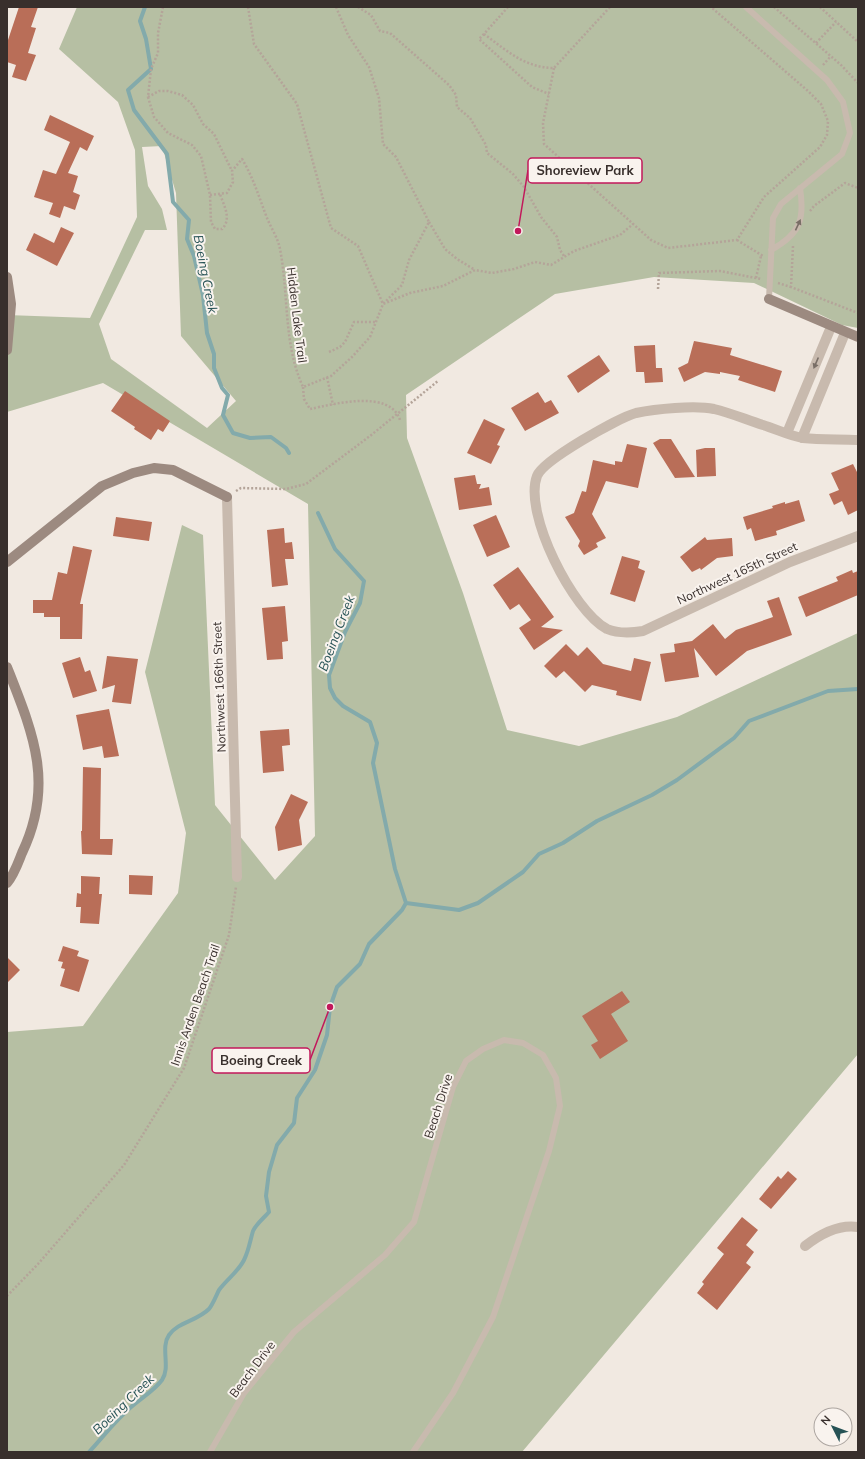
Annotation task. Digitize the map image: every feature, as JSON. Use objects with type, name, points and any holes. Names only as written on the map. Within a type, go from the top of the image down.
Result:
[{"type":"street","points":[[7,277],[11,304],[7,350]]},
{"type":"street","points":[[769,299],[845,333],[858,337]]},
{"type":"street","points":[[831,327],[786,433],[802,438],[858,440]]},
{"type":"street","points":[[802,438],[845,333]]},
{"type":"street","name":"Northwest 165th Street","points":[[786,433],[713,409],[673,408],[635,413],[613,423],[550,461],[538,474],[533,489],[536,510],[550,553],[580,604],[608,629],[627,634],[643,631],[790,562],[858,536]]},
{"type":"street","points":[[7,562],[102,486],[133,473],[154,468],[172,470],[226,497]]},
{"type":"street","name":"Northwest 166th Street","points":[[226,497],[237,877]]},
{"type":"street","points":[[7,667],[34,740],[40,777],[37,812],[26,844],[7,883]]},
{"type":"street","points":[[804,1246],[819,1235],[849,1226],[858,1227]]},
{"type":"lane","points":[[746,7],[827,80],[843,102],[850,133],[842,154],[781,204],[773,218],[769,299]]},
{"type":"lane","points":[[771,253],[799,227],[803,208],[800,188]]},
{"type":"lane","name":"Beach Drive","points":[[210,1452],[244,1393],[294,1332],[385,1255],[414,1222],[453,1087],[466,1061],[483,1049],[504,1040],[523,1043],[543,1055],[556,1078],[560,1106],[549,1152],[493,1317],[453,1393],[413,1452]]},
{"type":"path","points":[[163,7],[158,33],[158,54],[151,69],[148,97],[154,117],[168,133],[192,145],[201,156],[210,195],[211,222],[215,228],[222,229],[226,225],[227,218],[220,194]]},
{"type":"path","points":[[248,7],[254,44],[297,104],[331,228],[358,246],[383,304]]},
{"type":"path","points":[[336,7],[348,34],[369,67],[379,98],[383,144],[396,157],[429,222],[445,249],[457,259],[475,270],[492,273],[514,269],[535,262],[551,265],[564,256],[620,235],[633,224]]},
{"type":"path","points":[[358,7],[371,15],[380,30],[390,33],[449,85],[456,95],[457,107],[470,118],[486,145],[487,153],[513,174],[524,187],[540,217],[557,238],[560,250],[564,256]]},
{"type":"path","points":[[508,7],[479,39],[532,87],[549,94]]},
{"type":"path","points":[[610,7],[554,68],[543,123],[544,144],[651,240],[668,248],[737,240],[761,256]]},
{"type":"path","points":[[711,7],[808,91],[821,104],[828,120],[827,135],[820,147],[764,197],[737,240]]},
{"type":"path","points":[[774,7],[816,43],[858,83]]},
{"type":"path","points":[[820,7],[858,42]]},
{"type":"path","points":[[816,43],[836,22]]},
{"type":"path","points":[[484,34],[524,63],[541,68],[554,68]]},
{"type":"path","points":[[148,97],[159,91],[168,91],[182,95],[193,105],[203,124],[214,134],[232,171],[233,182],[227,193],[210,195]]},
{"type":"path","name":"Hidden Lake Trail","points":[[232,171],[242,159],[251,174],[267,218],[280,247],[288,334],[295,370],[303,387]]},
{"type":"path","points":[[809,216],[814,206],[845,183],[858,188]]},
{"type":"path","points":[[400,420],[398,414],[383,403],[353,401],[310,409],[304,399],[303,387],[327,378],[352,357],[370,337],[383,304],[402,285],[410,260],[429,222]]},
{"type":"path","points":[[791,287],[793,245],[795,241]]},
{"type":"path","points":[[761,256],[771,253]]},
{"type":"path","points":[[756,278],[761,256]]},
{"type":"path","points":[[383,304],[410,293],[443,286],[475,270]]},
{"type":"path","points":[[658,289],[659,273],[720,271],[770,280],[858,314]]},
{"type":"path","points":[[329,352],[340,347],[345,342],[354,322],[376,322]]},
{"type":"path","points":[[327,378],[333,405]]},
{"type":"path","points":[[226,497],[241,488],[286,489],[306,484],[398,414],[438,381]]},
{"type":"path","name":"Innis Arden Beach Trail","points":[[7,1296],[38,1264],[124,1165],[184,1068],[229,935],[237,877]]},
{"type":"green space","points":[[77,7],[858,7],[858,328],[842,325],[754,283],[654,277],[555,294],[406,395],[407,438],[463,593],[507,730],[579,746],[677,717],[858,633],[858,1054],[522,1452],[7,1452],[7,1032],[83,1026],[178,893],[186,833],[145,672],[182,525],[203,535],[215,805],[275,880],[315,836],[308,504],[103,383],[7,412],[7,315],[90,318],[137,217],[135,150],[118,102],[59,49]],"holes":[[[162,146],[176,193],[181,336],[236,401],[207,428],[111,359],[99,324],[145,230],[167,230],[162,209],[148,186],[142,147]]]},
{"type":"building","points":[[19,7],[38,7],[31,27],[36,28],[28,53],[36,55],[26,81],[12,77],[16,65],[7,62],[7,43]]},
{"type":"building","points":[[50,115],[94,136],[87,151],[80,147],[68,173],[78,176],[73,192],[80,195],[75,210],[64,206],[60,218],[49,214],[53,203],[34,197],[43,170],[56,174],[70,142],[44,130]]},
{"type":"building","points":[[61,227],[74,233],[57,266],[26,250],[34,233],[54,243]]},
{"type":"building","points":[[694,341],[732,348],[730,355],[782,371],[775,392],[738,380],[740,376],[720,372],[720,374],[705,372],[684,382],[678,368],[688,363]]},
{"type":"building","points":[[655,345],[656,368],[662,368],[663,382],[645,383],[644,372],[636,372],[634,346]]},
{"type":"building","points":[[599,355],[610,371],[578,393],[567,376]]},
{"type":"building","points":[[125,391],[170,421],[163,432],[158,429],[151,440],[111,411]]},
{"type":"building","points":[[538,392],[545,403],[551,400],[559,413],[525,431],[511,408]]},
{"type":"building","points":[[484,419],[505,429],[497,445],[500,446],[491,464],[467,453]]},
{"type":"building","points":[[660,439],[671,439],[695,477],[675,478],[653,443]]},
{"type":"building","points":[[627,444],[647,448],[638,488],[606,481],[592,514],[606,538],[596,543],[598,547],[584,555],[578,546],[580,541],[565,517],[574,513],[582,491],[586,492],[593,460],[615,465],[615,461],[622,462]]},
{"type":"building","points":[[715,448],[716,476],[697,477],[696,450]]},
{"type":"building","points":[[853,464],[858,474],[858,510],[848,515],[842,501],[834,505],[829,494],[839,490],[831,473]]},
{"type":"building","points":[[475,475],[477,484],[481,484],[479,489],[489,487],[492,505],[459,510],[454,478]]},
{"type":"building","points":[[799,500],[805,521],[776,531],[777,535],[755,541],[751,528],[747,530],[743,517],[773,508],[772,506],[785,502],[785,504]]},
{"type":"building","points":[[496,515],[510,547],[487,557],[473,525]]},
{"type":"building","points":[[116,517],[152,522],[149,541],[113,536]]},
{"type":"building","points":[[284,528],[285,543],[292,542],[294,559],[285,559],[288,585],[272,587],[267,530]]},
{"type":"building","points":[[705,537],[707,540],[732,538],[733,556],[717,558],[701,570],[700,568],[692,572],[680,557]]},
{"type":"building","points":[[73,546],[92,550],[80,604],[83,604],[82,639],[60,639],[60,617],[44,617],[44,613],[33,613],[33,600],[52,600],[58,572],[67,574]]},
{"type":"building","points":[[622,556],[640,561],[638,568],[645,571],[635,602],[610,594]]},
{"type":"building","points":[[518,567],[554,617],[541,627],[563,630],[534,650],[519,628],[531,620],[519,604],[510,610],[493,585]]},
{"type":"building","points":[[852,570],[853,573],[858,571],[858,595],[806,617],[798,597],[838,581],[836,577]]},
{"type":"building","points":[[779,597],[792,635],[747,651],[716,676],[694,648],[699,677],[665,682],[660,654],[675,652],[674,644],[692,641],[713,624],[725,639],[736,630],[773,617],[767,601]]},
{"type":"building","points":[[285,606],[288,641],[282,642],[283,659],[267,660],[262,608]]},
{"type":"building","points":[[566,644],[578,656],[587,647],[603,664],[631,671],[634,658],[651,662],[641,701],[616,695],[617,691],[592,685],[585,692],[564,671],[556,678],[544,666]]},
{"type":"building","points":[[107,656],[138,659],[131,704],[112,702],[115,685],[102,689]]},
{"type":"building","points":[[80,657],[85,672],[90,670],[97,691],[73,698],[62,663]]},
{"type":"building","points":[[109,709],[119,756],[104,758],[102,746],[83,750],[76,715]]},
{"type":"building","points":[[289,729],[290,745],[282,746],[284,771],[263,773],[260,731]]},
{"type":"building","points":[[83,767],[101,768],[100,839],[113,839],[112,855],[82,854],[81,831]]},
{"type":"building","points":[[291,794],[308,802],[299,820],[302,845],[278,851],[275,827]]},
{"type":"building","points":[[129,875],[153,876],[152,895],[129,894]]},
{"type":"building","points":[[81,876],[100,877],[99,894],[102,894],[99,924],[80,923],[81,907],[76,907],[77,893],[81,894]]},
{"type":"building","points":[[63,946],[79,951],[77,956],[89,960],[79,992],[60,986],[65,969],[61,968],[63,962],[58,961]]},
{"type":"building","points":[[7,957],[20,970],[7,983]]},
{"type":"building","points":[[622,991],[630,1002],[611,1014],[628,1041],[600,1059],[591,1045],[598,1041],[582,1016]]},
{"type":"building","points":[[788,1171],[797,1179],[771,1209],[759,1199],[778,1176],[781,1179]]},
{"type":"building","points":[[742,1217],[758,1230],[746,1245],[754,1252],[746,1263],[751,1267],[717,1310],[697,1293],[704,1284],[702,1282],[724,1254],[717,1248]]},
{"type":"waterway","name":"Boeing Creek","points":[[145,7],[140,21],[146,39],[151,69],[128,90],[134,110],[167,154],[173,202],[189,220],[187,239],[194,256],[203,295],[207,333],[214,354],[214,368],[222,388],[228,395],[223,415],[233,433],[250,438],[271,437],[286,448],[289,453]]},
{"type":"waterway","name":"Boeing Creek","points":[[89,1452],[134,1404],[162,1380],[166,1369],[165,1346],[169,1335],[177,1327],[209,1309],[219,1290],[242,1264],[247,1253],[254,1228],[269,1212],[266,1196],[269,1172],[277,1145],[294,1123],[297,1098],[315,1070],[327,1035],[330,1007],[337,987],[360,964],[369,944],[402,910],[406,903],[395,869],[373,763],[377,743],[370,722],[343,706],[335,698],[330,688],[329,675],[345,632],[360,603],[364,581],[335,549],[318,513]]},
{"type":"waterway","points":[[406,903],[459,910],[478,903],[523,872],[539,854],[563,843],[597,821],[652,795],[677,780],[734,738],[749,721],[828,691],[858,689]]},
{"type":"place","name":"Shoreview Park","points":[[518,231]]},
{"type":"place","name":"Boeing Creek","points":[[330,1007]]}]
